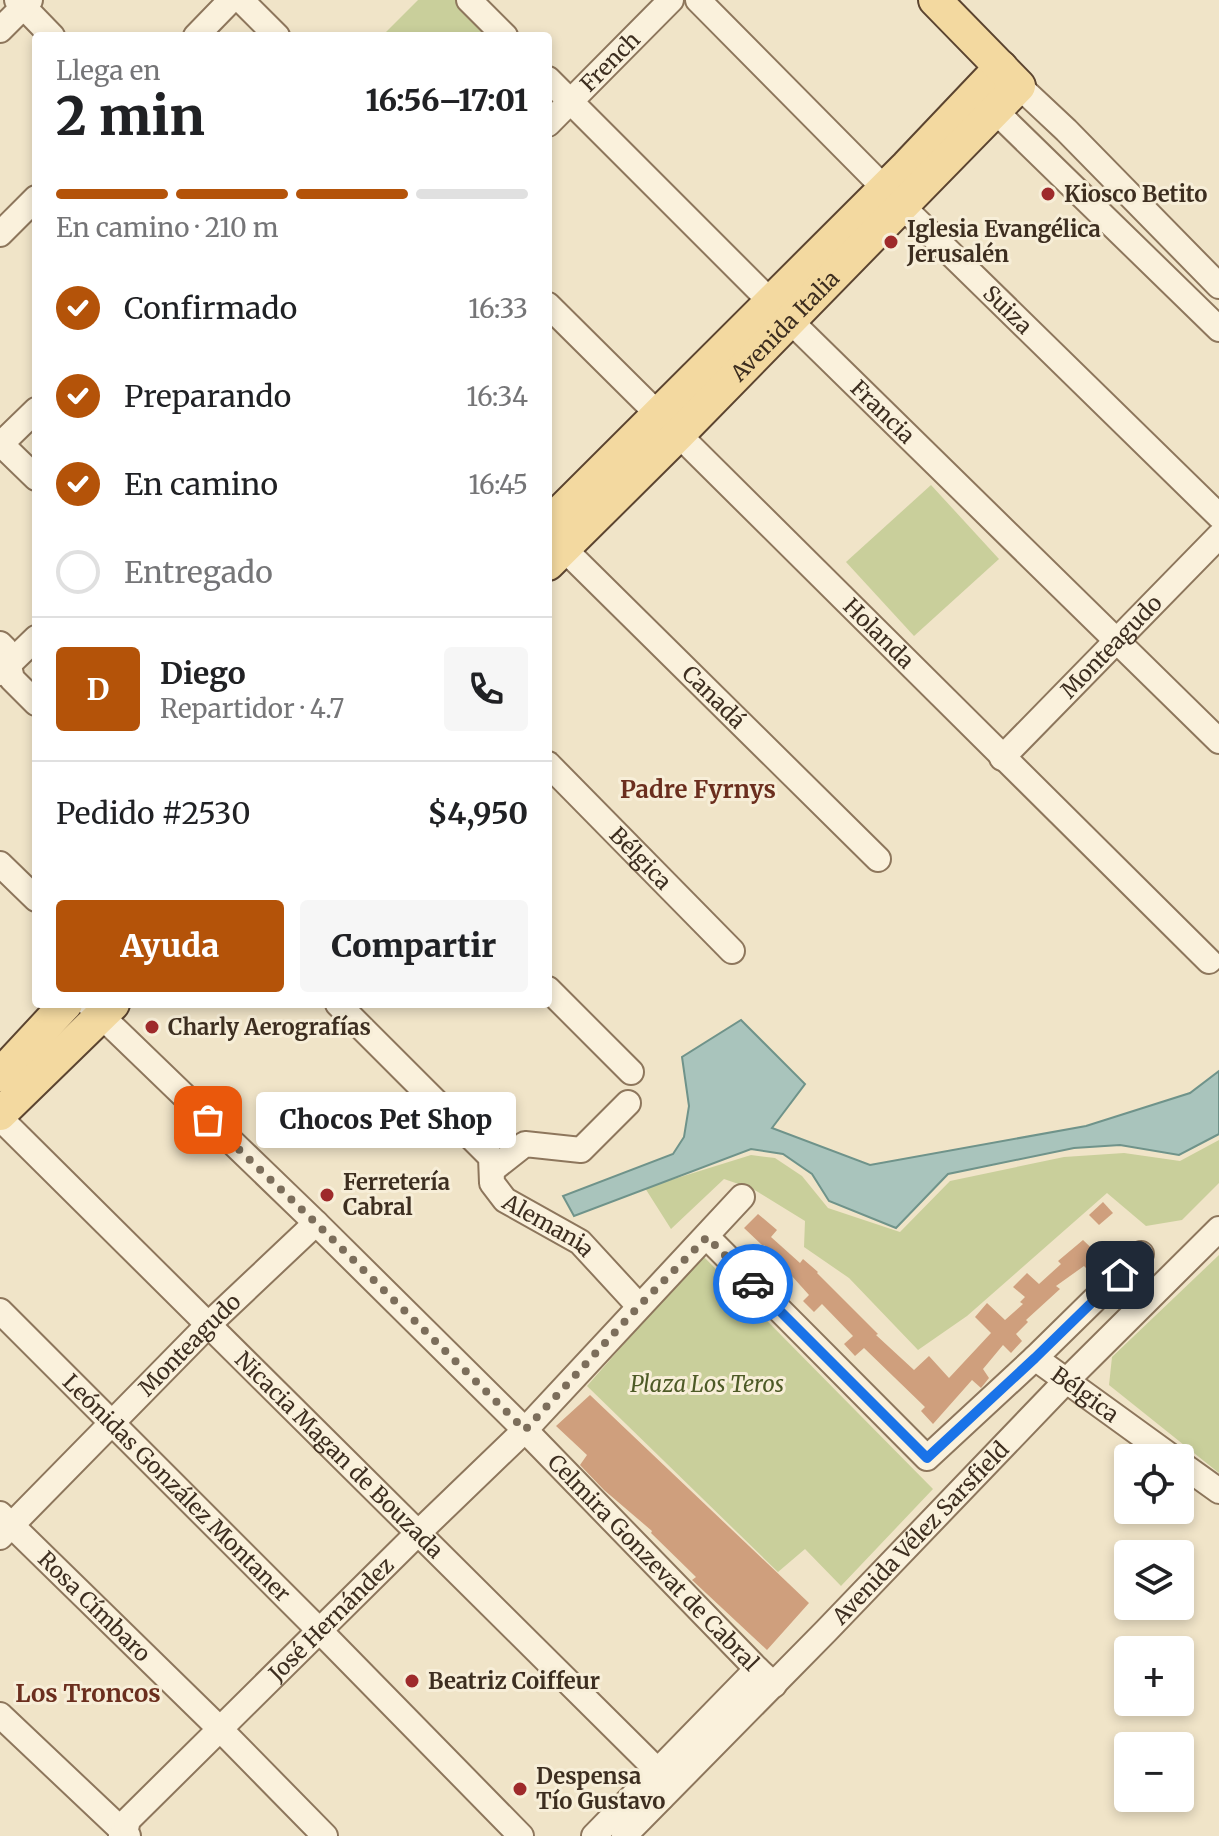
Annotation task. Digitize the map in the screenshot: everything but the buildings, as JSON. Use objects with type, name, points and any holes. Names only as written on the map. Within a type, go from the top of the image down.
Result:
[{"type":"main road","points":[[935,0],[1010,76]]},
{"type":"main road","name":"Avenida Italia","points":[[552,543],[1010,76]]},
{"type":"main road","points":[[0,1075],[62,1008]]},
{"type":"main road","points":[[0,1116],[101,1008]]},
{"type":"street","points":[[200,32],[231,0]]},
{"type":"street","points":[[241,0],[273,32]]},
{"type":"street","points":[[469,0],[501,32]]},
{"type":"street","name":"French","points":[[552,120],[671,0]]},
{"type":"street","name":"Suiza","points":[[698,0],[893,197],[1219,516]]},
{"type":"street","points":[[0,30],[24,2],[49,32]]},
{"type":"street","points":[[1010,76],[1219,286]]},
{"type":"street","name":"Francia","points":[[552,83],[1219,741]]},
{"type":"street","points":[[986,102],[1219,329]]},
{"type":"street","points":[[0,234],[32,202]]},
{"type":"street","name":"Holanda","points":[[552,309],[1209,961]]},
{"type":"street","points":[[32,414],[1,444],[32,474]]},
{"type":"street","name":"Monteagudo","points":[[1002,758],[1219,536]]},
{"type":"street","name":"Canadá","points":[[552,543],[878,859]]},
{"type":"street","points":[[32,641],[3,661],[12,679],[32,699]]},
{"type":"street","name":"Bélgica","points":[[552,768],[732,951]]},
{"type":"street","points":[[0,864],[32,895]]},
{"type":"street","points":[[552,993],[631,1072]]},
{"type":"street","name":"Celmira Gonzevat de Cabral","points":[[101,1008],[525,1430],[765,1677]]},
{"type":"street","name":"Alemania","points":[[342,1008],[491,1157],[492,1183],[505,1200],[580,1242],[639,1306]]},
{"type":"street","points":[[492,1170],[525,1144],[581,1150],[628,1103]]},
{"type":"street","name":"Nicacia Magan de Bouzada","points":[[0,1116],[657,1770]]},
{"type":"street","name":"José Hernández","points":[[125,1835],[128,1820],[525,1430],[742,1197]]},
{"type":"street","name":"Monteagudo","points":[[4,1526],[113,1424],[209,1324],[316,1223]]},
{"type":"street","name":"Avenida Vélez Sarsfield","points":[[594,1836],[657,1770],[765,1677],[1219,1229]]},
{"type":"street","name":"Avenida Vélez Sarsfield","points":[[707,1237],[927,1458],[1141,1254]]},
{"type":"street","name":"Leónidas González Montaner","points":[[0,1311],[521,1836]]},
{"type":"street","name":"Bélgica","points":[[1035,1358],[1154,1444]]},
{"type":"street","points":[[1194,1473],[1219,1491]]},
{"type":"street","name":"Rosa Címbaro","points":[[4,1526],[219,1728],[325,1836]]},
{"type":"street","name":"Avenida Vélez Sarsfield","points":[[624,1836],[661,1798],[765,1677]]},
{"type":"street","points":[[0,1715],[125,1835]]},
{"type":"street","points":[[657,1770],[655,1787],[661,1798]]},
{"type":"green space","points":[[418,0],[460,0],[492,32],[386,32]]},
{"type":"green space","points":[[931,485],[999,559],[914,636],[846,562]]},
{"type":"green space","points":[[1219,1140],[1219,1183],[1182,1220],[1146,1226],[1107,1193],[967,1316],[918,1350],[849,1278],[804,1247],[805,1221],[753,1189],[724,1179],[671,1229],[645,1188],[751,1155],[775,1158],[802,1176],[828,1208],[900,1232],[950,1181],[1064,1157],[1124,1153],[1180,1161]]},
{"type":"green space","name":"Plaza Los Teros","points":[[702,1255],[933,1489],[841,1586],[805,1549],[778,1572],[587,1386]]},
{"type":"green space","points":[[1219,1255],[1219,1473],[1194,1453],[1194,1444],[1183,1444],[1109,1385],[1112,1357]]},
{"type":"water","points":[[741,1020],[805,1084],[772,1128],[870,1165],[1086,1126],[1190,1093],[1219,1071],[1219,1134],[1179,1155],[1120,1145],[1074,1148],[948,1174],[896,1228],[829,1201],[812,1174],[783,1154],[751,1149],[574,1216],[563,1196],[673,1154],[684,1137],[689,1106],[682,1057]]},
{"type":"way so far","points":[[208,1120],[525,1430],[707,1237],[753,1284]]},
{"type":"place","name":"Kiosco Betito","points":[[1048,194]]},
{"type":"place","name":"Iglesia Evangélica Jerusalén","points":[[891,242]]},
{"type":"place","name":"Charly Aerografías","points":[[152,1027]]},
{"type":"place","name":"Chocos Pet Shop","points":[[208,1120]]},
{"type":"place","name":"Ferretería Cabral","points":[[327,1195]]},
{"type":"place","name":"Beatriz Coiffeur","points":[[412,1681]]},
{"type":"place","name":"Despensa Tío Gustavo","points":[[520,1789]]},
{"type":"district","name":"Padre Fyrnys","points":[[698,790]]},
{"type":"district","name":"Los Troncos","points":[[88,1694]]},
{"type":"route","points":[[753,1284],[927,1458],[1120,1275]]}]
